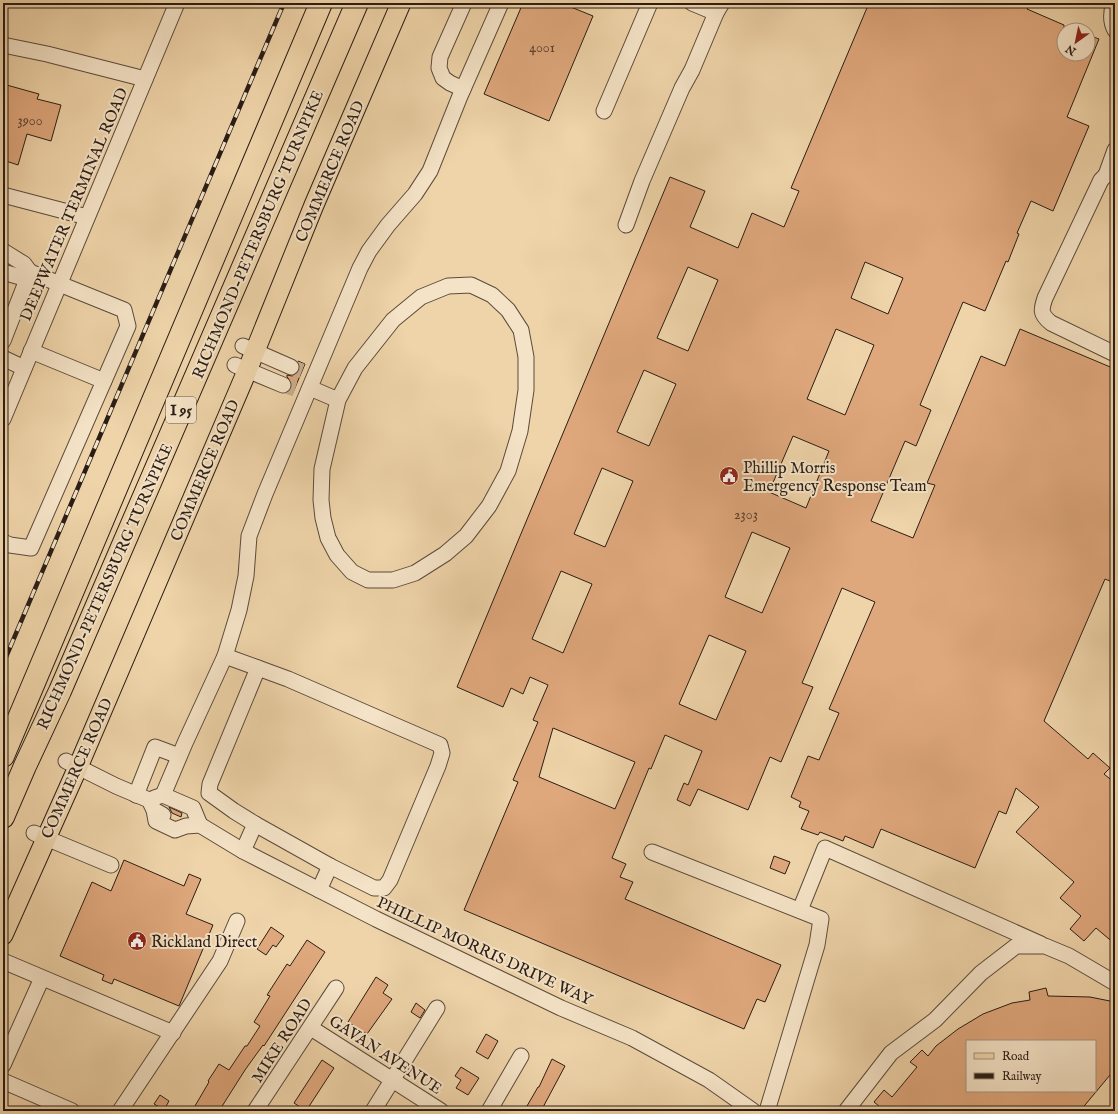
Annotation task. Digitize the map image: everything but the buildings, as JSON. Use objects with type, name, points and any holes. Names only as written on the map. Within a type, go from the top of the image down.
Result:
[{"type":"highway","name":"RICHMOND-PETERSBURG TURNPIKE","points":[[3,756],[322,3]]},
{"type":"highway","name":"RICHMOND-PETERSBURG TURNPIKE","points":[[3,817],[24,766],[60,691],[357,3]]},
{"type":"main road","name":"COMMERCE ROAD","points":[[249,349],[327,143],[387,3]]},
{"type":"main road","name":"COMMERCE ROAD","points":[[3,907],[40,835],[72,764],[249,349],[314,205],[401,3]]},
{"type":"main road","name":"COMMERCE ROAD","points":[[3,935],[40,835]]},
{"type":"street","name":"DEEPWATER TERMINAL ROAD","points":[[3,419],[177,3]]},
{"type":"street","points":[[463,89],[443,78],[439,68],[440,57],[464,3]]},
{"type":"street","points":[[151,800],[179,756],[225,656],[239,610],[246,576],[249,536],[265,494],[300,381],[369,251],[388,225],[415,194],[430,170],[463,89],[501,3]]},
{"type":"street","points":[[604,112],[650,3]]},
{"type":"street","points":[[626,225],[660,138],[719,8],[692,3]]},
{"type":"street","points":[[1114,3],[1111,10],[1112,24],[1115,30]]},
{"type":"street","points":[[3,45],[47,54],[145,79]]},
{"type":"street","points":[[1115,150],[1110,174],[1102,180],[1045,298],[1042,309],[1044,317],[1051,323],[1115,354]]},
{"type":"street","points":[[3,195],[87,218]]},
{"type":"street","points":[[3,251],[24,264],[29,276],[3,341]]},
{"type":"street","points":[[3,272],[60,283],[124,310],[128,326],[31,548],[10,545],[3,542]]},
{"type":"street","points":[[471,284],[492,295],[508,310],[521,330],[526,358],[526,390],[520,431],[508,471],[489,506],[466,536],[445,554],[415,573],[393,580],[368,580],[352,572],[336,555],[328,538],[323,518],[321,500],[322,469],[338,400],[355,368],[393,320],[421,297],[448,286],[471,284]]},
{"type":"street","points":[[249,349],[300,381],[338,400]]},
{"type":"street","points":[[31,351],[104,381]]},
{"type":"street","points":[[3,358],[24,368]]},
{"type":"street","points":[[241,368],[300,381]]},
{"type":"street","points":[[225,656],[258,668],[288,679],[440,745],[442,753],[438,766],[390,880],[384,888],[374,888],[330,866],[255,824],[209,793],[210,784],[258,668]]},
{"type":"street","points":[[151,800],[155,747],[179,756]]},
{"type":"street","name":"PHILLIP MORRIS DRIVE WAY","points":[[72,764],[151,800],[193,825],[376,919],[554,1004],[632,1038],[709,1080],[753,1111]]},
{"type":"street","points":[[243,851],[255,824]]},
{"type":"street","points":[[40,835],[111,865]]},
{"type":"street","points":[[800,910],[825,848],[1069,956],[1115,983]]},
{"type":"street","points":[[652,852],[821,919],[817,945],[766,1111]]},
{"type":"street","points":[[319,890],[330,866]]},
{"type":"street","points":[[120,1111],[220,961],[237,921]]},
{"type":"street","points":[[846,1111],[891,1053],[935,1020],[981,973],[1016,946],[1045,946]]},
{"type":"street","points":[[3,961],[173,1033]]},
{"type":"street","points":[[3,1065],[42,978]]},
{"type":"street","name":"MIKE ROAD","points":[[255,1111],[336,988]]},
{"type":"street","points":[[373,1111],[438,1008]]},
{"type":"street","name":"GAVAN AVENUE","points":[[311,1028],[441,1111]]},
{"type":"street","points":[[490,1111],[520,1056]]},
{"type":"street","points":[[3,1081],[72,1111]]},
{"type":"tunnel","points":[[291,367],[302,371]]},
{"type":"tunnel","points":[[283,385],[295,389]]},
{"type":"railway","points":[[3,664],[284,3]]},
{"type":"place","name":"Phillip Morris Emergency Response Team","points":[[729,476]]},
{"type":"place","name":"Rickland Direct","points":[[137,941]]}]
